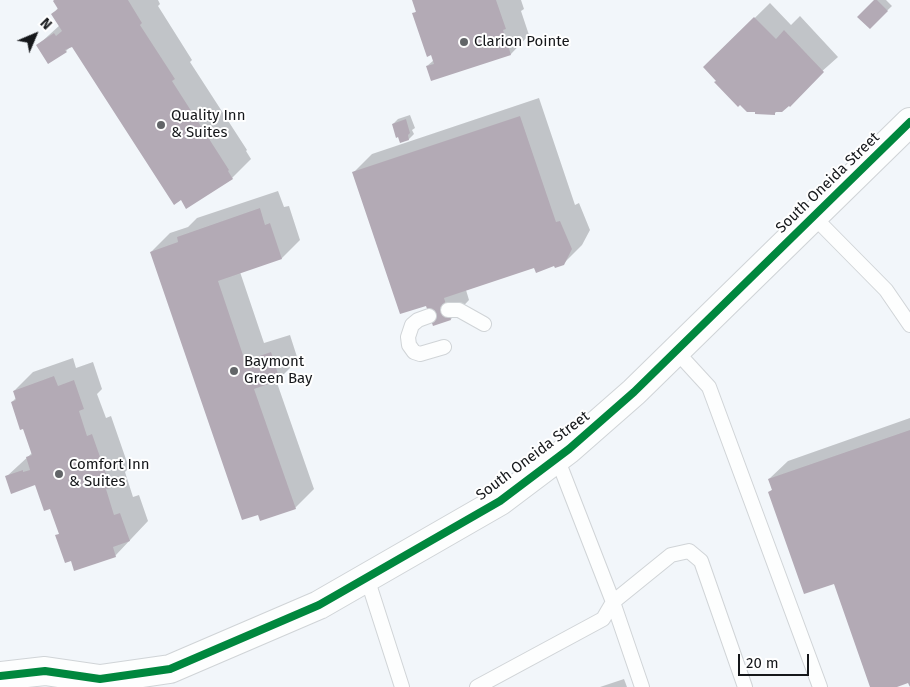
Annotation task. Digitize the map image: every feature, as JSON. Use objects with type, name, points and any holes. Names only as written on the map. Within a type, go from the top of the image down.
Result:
[{"type":"street","name":"South Oneida Street","points":[[0,676],[45,672],[110,682],[170,669],[320,605],[500,501],[557,458],[634,392],[910,122]]},
{"type":"street","points":[[6,687],[45,672]]},
{"type":"lane","points":[[814,217],[886,290],[910,325]]},
{"type":"lane","points":[[448,310],[459,310],[484,324]]},
{"type":"lane","points":[[429,316],[418,320],[412,325],[408,337],[409,345],[414,352],[420,354],[444,347]]},
{"type":"lane","points":[[676,352],[709,386],[820,687]]},
{"type":"lane","points":[[557,458],[613,602],[642,687]]},
{"type":"lane","points":[[477,687],[604,619],[613,602],[671,555],[689,551],[701,561],[745,687]]},
{"type":"lane","points":[[367,578],[402,687]]},
{"type":"building","name":"Quality Inn & Suites","points":[[54,0],[128,0],[142,23],[140,25],[175,79],[172,81],[233,179],[186,209],[181,200],[174,205],[72,47],[65,50],[67,52],[48,64],[36,45],[54,33],[56,36],[62,31],[51,14],[58,9]]},
{"type":"building","name":"Clarion Pointe","points":[[412,0],[496,0],[506,29],[503,30],[511,55],[431,81],[426,66],[434,64],[431,55],[427,57],[412,13],[416,12]]},
{"type":"building","points":[[874,0],[877,0],[888,11],[870,29],[857,17]]},
{"type":"building","points":[[754,17],[776,39],[784,30],[824,72],[790,107],[782,112],[775,112],[775,115],[755,114],[755,112],[747,112],[740,105],[738,107],[714,82],[716,81],[703,67]]},
{"type":"building","points":[[520,116],[556,222],[560,221],[572,249],[564,265],[555,268],[554,266],[536,273],[534,268],[444,298],[451,320],[433,326],[426,306],[400,314],[352,172]]},
{"type":"building","points":[[406,119],[410,133],[408,135],[409,140],[400,143],[398,137],[396,138],[392,124]]},
{"type":"building","name":"Baymont Green Bay","points":[[260,208],[265,225],[270,223],[282,259],[218,281],[245,361],[271,352],[280,380],[254,389],[296,509],[260,521],[258,515],[242,520],[150,252],[178,242],[177,237]]},
{"type":"building","name":"Comfort Inn & Suites","points":[[54,376],[58,386],[74,380],[84,409],[79,411],[87,436],[92,434],[111,488],[106,489],[114,515],[120,513],[130,541],[113,547],[116,557],[74,571],[71,561],[65,563],[55,535],[59,534],[50,509],[44,511],[35,485],[11,494],[5,476],[23,470],[23,472],[30,470],[26,457],[32,455],[23,429],[20,430],[11,402],[16,400],[13,391]]},
{"type":"building","points":[[910,430],[910,687],[908,683],[897,687],[870,687],[834,584],[804,594],[768,492],[772,490],[768,479]]},
{"type":"cycle path","points":[[0,676],[45,671],[100,679],[170,669],[319,605],[500,501],[569,449],[634,392],[910,122]]},
{"type":"place","name":"Clarion Pointe","points":[[464,42]]},
{"type":"place","name":"Quality Inn & Suites","points":[[161,125]]},
{"type":"place","name":"Baymont Green Bay","points":[[234,371]]},
{"type":"place","name":"Comfort Inn & Suites","points":[[59,474]]}]
